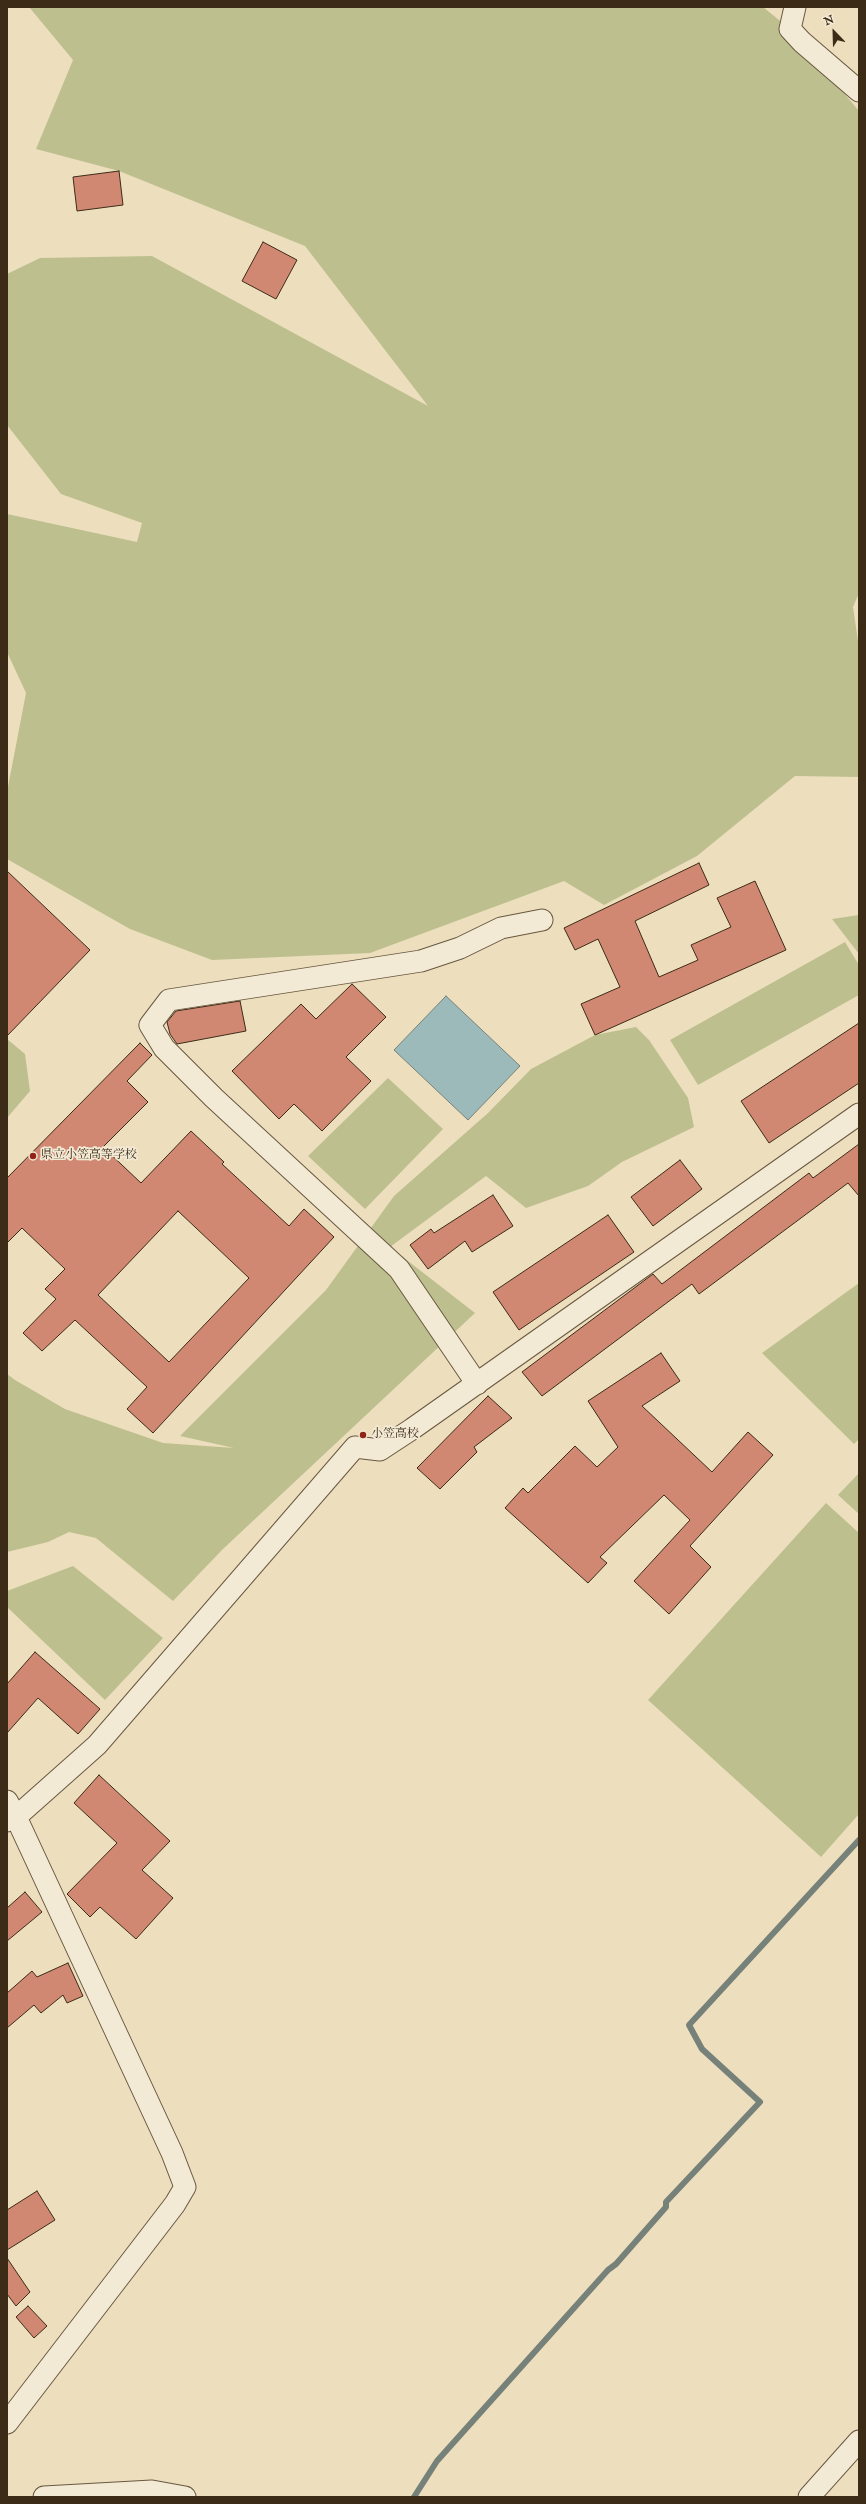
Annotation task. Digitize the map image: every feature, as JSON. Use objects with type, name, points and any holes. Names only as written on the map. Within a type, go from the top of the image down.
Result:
[{"type":"street","points":[[795,7],[790,29],[802,42],[859,91]]},
{"type":"street","points":[[476,1384],[399,1269],[214,1098],[164,1048],[150,1025],[169,1000],[421,961],[460,948],[501,928],[542,920]]},
{"type":"street","points":[[7,2423],[175,2204],[185,2187],[172,2153],[10,1813],[97,1745],[260,1559],[355,1447],[380,1450],[859,1114]]},
{"type":"street","points":[[809,2497],[859,2441]]},
{"type":"street","points":[[44,2497],[152,2491],[185,2497]]},
{"type":"green space","points":[[29,7],[763,7],[790,29],[859,111],[859,593],[853,607],[859,648],[859,777],[795,776],[697,856],[604,905],[564,881],[370,953],[212,960],[130,929],[7,859],[7,792],[26,693],[7,652],[7,514],[137,542],[142,523],[61,494],[7,425],[7,274],[40,258],[152,256],[428,406],[305,246],[119,171],[36,149],[73,60]]},
{"type":"green space","points":[[859,915],[859,954],[832,919]]},
{"type":"green space","points":[[845,942],[859,965],[859,995],[698,1085],[670,1040]]},
{"type":"green space","points":[[636,1027],[649,1040],[688,1098],[694,1127],[622,1162],[588,1186],[526,1208],[486,1176],[390,1247],[475,1313],[223,1549],[173,1601],[96,1538],[69,1532],[48,1542],[7,1552],[7,1374],[65,1409],[163,1443],[234,1448],[180,1436],[326,1290],[394,1196],[488,1113],[531,1069],[595,1035]]},
{"type":"green space","points":[[7,1039],[25,1054],[30,1091],[7,1118]]},
{"type":"green space","points":[[388,1078],[443,1129],[365,1209],[308,1156]]},
{"type":"green space","points":[[859,1283],[859,1439],[854,1444],[762,1353]]},
{"type":"green space","points":[[859,1473],[859,1514],[838,1495]]},
{"type":"green space","points":[[826,1503],[859,1533],[859,1814],[821,1857],[648,1700]]},
{"type":"green space","points":[[73,1566],[163,1638],[105,1700],[7,1607],[7,1591]]},
{"type":"water","points":[[446,996],[520,1066],[468,1120],[394,1050]]},
{"type":"building","points":[[119,171],[123,205],[77,211],[73,177]]},
{"type":"building","points":[[263,242],[297,260],[276,299],[242,281]]},
{"type":"building","points":[[699,863],[709,885],[635,921],[659,977],[698,960],[691,945],[731,927],[717,898],[755,881],[786,950],[595,1035],[581,1004],[620,987],[598,939],[575,950],[564,928]]},
{"type":"building","points":[[7,871],[90,950],[7,1036]]},
{"type":"building","points":[[352,984],[386,1017],[346,1057],[371,1081],[322,1131],[294,1104],[279,1119],[232,1071],[301,1004],[316,1019]]},
{"type":"building","points":[[240,1001],[246,1031],[177,1044],[170,1034],[167,1022],[176,1011]]},
{"type":"building","points":[[859,1023],[859,1083],[769,1143],[741,1101]]},
{"type":"building","points":[[140,1043],[152,1055],[127,1081],[148,1102],[103,1147],[141,1183],[191,1131],[224,1162],[222,1164],[289,1226],[304,1209],[334,1237],[153,1433],[127,1409],[147,1387],[75,1320],[42,1351],[23,1333],[56,1299],[45,1289],[65,1269],[22,1228],[7,1243],[7,1178]],"holes":[[[178,1211],[249,1278],[169,1362],[98,1295]]]},
{"type":"building","points":[[859,1144],[859,1196],[848,1183],[699,1294],[692,1284],[542,1396],[522,1372],[653,1274],[662,1284],[809,1173],[813,1178]]},
{"type":"building","points":[[680,1160],[702,1189],[653,1226],[631,1197]]},
{"type":"building","points":[[493,1195],[513,1226],[472,1252],[465,1241],[428,1269],[410,1245],[431,1229],[434,1233]]},
{"type":"building","points":[[608,1215],[634,1252],[519,1330],[493,1292]]},
{"type":"building","points":[[661,1353],[680,1381],[642,1406],[712,1472],[748,1432],[773,1455],[690,1546],[711,1567],[669,1614],[634,1581],[690,1520],[664,1495],[600,1557],[607,1563],[588,1583],[505,1508],[523,1488],[528,1493],[575,1446],[597,1467],[618,1447],[588,1401]]},
{"type":"building","points":[[488,1396],[512,1418],[474,1447],[477,1452],[440,1489],[417,1468]]},
{"type":"building","points":[[35,1652],[100,1709],[78,1734],[38,1698],[7,1733],[7,1684]]},
{"type":"building","points":[[99,1775],[170,1841],[142,1870],[173,1898],[136,1939],[100,1907],[90,1917],[67,1894],[117,1843],[74,1803]]},
{"type":"building","points":[[25,1892],[42,1912],[7,1941],[7,1908]]},
{"type":"building","points":[[68,1963],[83,1996],[67,2003],[63,1995],[41,2013],[34,2005],[7,2028],[7,1993],[32,1971],[37,1977]]},
{"type":"building","points":[[37,2191],[55,2220],[7,2250],[7,2210]]},
{"type":"building","points":[[7,2258],[30,2292],[16,2306],[7,2294]]},
{"type":"building","points":[[28,2306],[47,2326],[34,2338],[16,2317]]},
{"type":"waterway","points":[[414,2497],[437,2461],[608,2270],[616,2264],[666,2207],[666,2202],[760,2102],[702,2049],[689,2025],[859,1840]]},
{"type":"place","name":"県立小笠高等学校","points":[[33,1156]]},
{"type":"place","name":"小笠高校","points":[[363,1435]]}]
